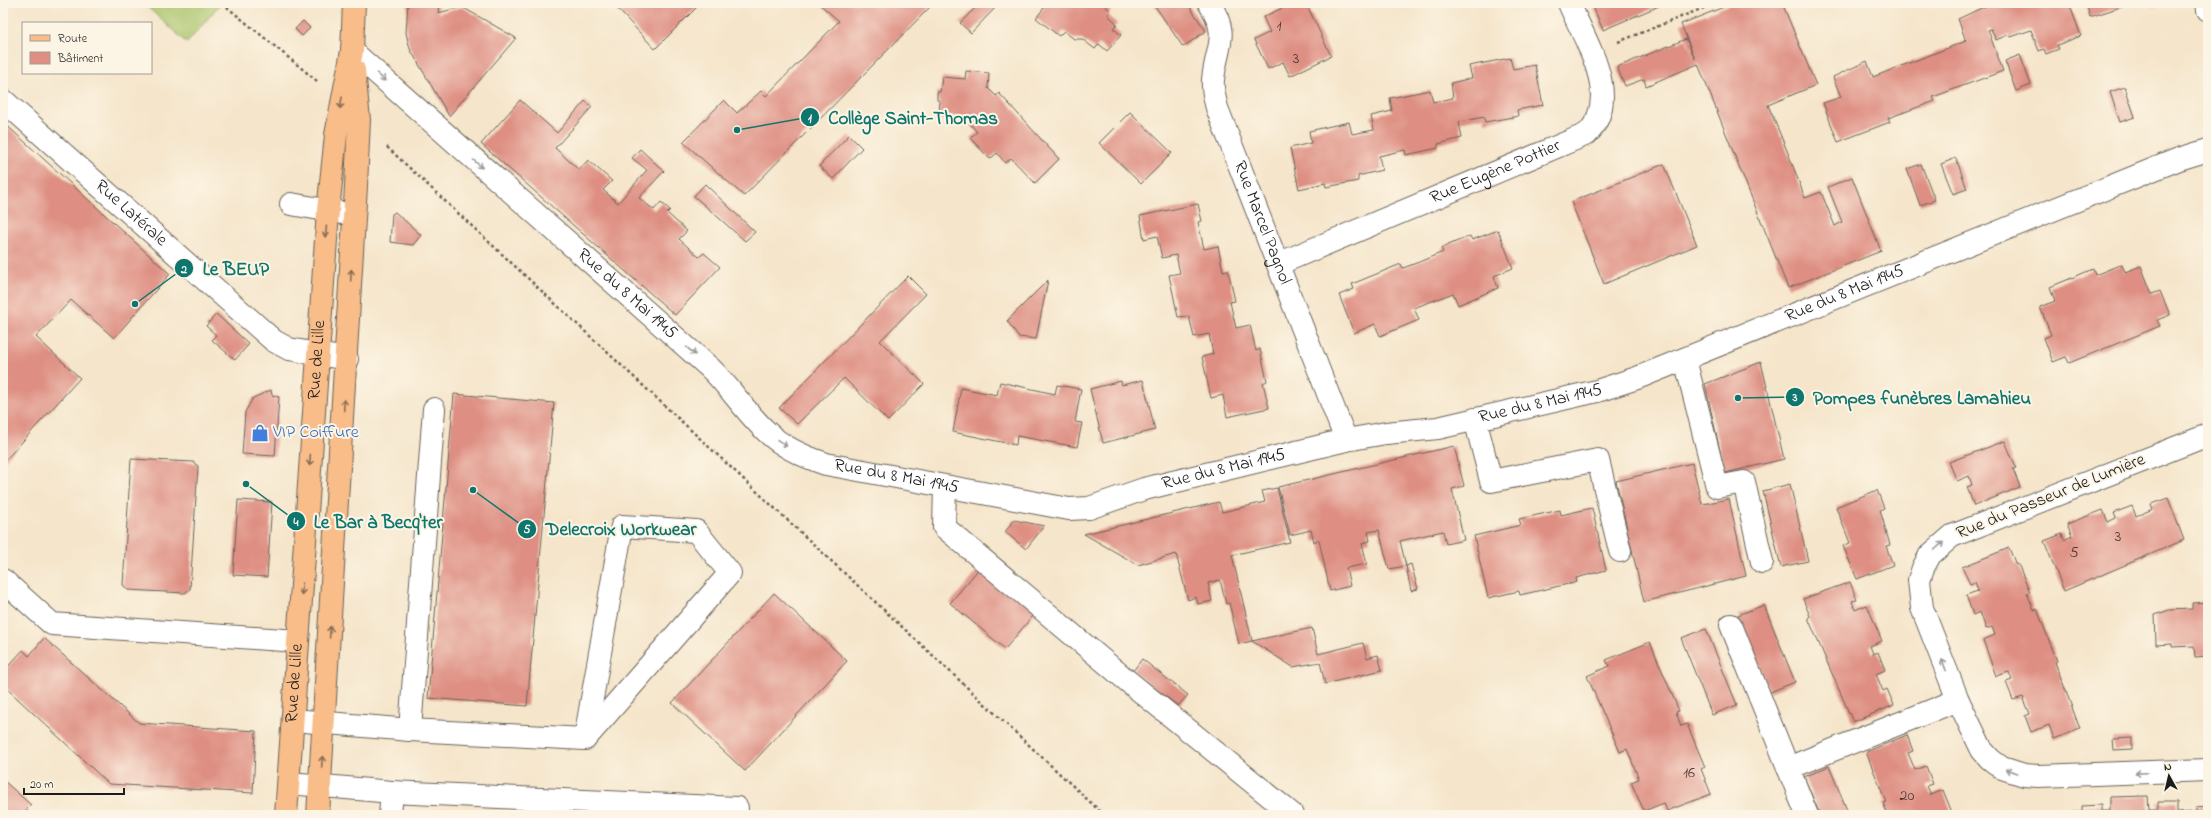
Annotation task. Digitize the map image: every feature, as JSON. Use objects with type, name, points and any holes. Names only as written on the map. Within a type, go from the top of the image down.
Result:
[{"type":"main road","name":"Rue de Lille","points":[[318,815],[347,358],[359,120],[352,51],[354,3]]},
{"type":"main road","name":"Rue de Lille","points":[[286,815],[328,211],[341,103],[352,51]]},
{"type":"street","name":"Rue Marcel Pagnol","points":[[1209,3],[1220,24],[1221,37],[1213,80],[1213,95],[1346,440]]},
{"type":"street","points":[[2206,3],[2208,10]]},
{"type":"street","name":"Rue Eugène Pottier","points":[[1278,264],[1587,134],[1596,125],[1601,113],[1603,100],[1602,85],[1591,53],[1570,5]]},
{"type":"street","name":"Rue du 8 Mai 1945","points":[[352,51],[710,368],[727,384],[767,433],[784,446],[808,458],[826,464],[1042,506],[1069,509],[1089,508],[1144,489],[1346,440],[1386,433],[1438,428],[1597,391],[1637,378],[2179,159],[2208,150]]},
{"type":"street","name":"Rue Latérale","points":[[3,100],[274,341],[289,349],[347,358]]},
{"type":"street","points":[[291,204],[354,215]]},
{"type":"street","points":[[1685,358],[1717,487],[1744,482],[1762,562]]},
{"type":"street","points":[[410,730],[434,409]]},
{"type":"street","points":[[1475,419],[1491,481],[1598,460],[1620,551]]},
{"type":"street","name":"Rue du Passeur de Lumière","points":[[2208,435],[1952,536],[1930,555],[1919,580],[1922,608],[1958,700],[1982,750],[1990,759],[2013,772],[2038,776],[2208,770]]},
{"type":"street","points":[[945,487],[944,528],[1124,678],[1293,815]]},
{"type":"street","points":[[622,526],[696,531],[730,573],[585,739],[622,526]]},
{"type":"street","points":[[3,580],[52,624],[298,641]]},
{"type":"street","points":[[1731,625],[1807,815]]},
{"type":"street","points":[[1788,768],[1958,700]]},
{"type":"street","points":[[293,720],[410,730],[585,739]]},
{"type":"street","points":[[288,782],[392,792],[649,810],[737,808]]},
{"type":"street","points":[[390,815],[392,792]]},
{"type":"path","points":[[222,3],[304,70],[341,103]]},
{"type":"path","points":[[1591,53],[1716,3]]},
{"type":"path","points":[[359,120],[1104,815]]},
{"type":"green space","points":[[143,3],[221,3],[187,43]]},
{"type":"building","points":[[408,3],[439,3],[438,13],[462,7],[516,38],[449,116],[410,49],[406,33]]},
{"type":"building","points":[[612,3],[701,3],[655,49]]},
{"type":"building","points":[[818,3],[934,3],[744,196],[683,142],[724,100],[737,113],[761,91],[766,96],[839,21]]},
{"type":"building","points":[[980,3],[993,3],[997,6],[971,33],[960,23]]},
{"type":"building","points":[[1044,3],[1102,3],[1111,11],[1108,15],[1117,24],[1113,28],[1121,35],[1107,51],[1099,44],[1095,49],[1082,39],[1074,39],[1064,31],[1059,36],[1036,18],[1044,8],[1041,6]]},
{"type":"building","points":[[1153,3],[1187,3],[1206,31],[1183,47]]},
{"type":"building","points":[[1293,3],[1306,3],[1331,56],[1290,76],[1283,62],[1268,69],[1254,40],[1270,32],[1263,17]]},
{"type":"building","points":[[1666,3],[1603,30],[1592,4]]},
{"type":"building","points":[[1734,3],[1782,3],[1816,85],[1768,105],[1805,198],[1821,192],[1835,226],[1842,222],[1828,187],[1852,177],[1881,251],[1788,288],[1698,64],[1646,86],[1644,79],[1625,86],[1617,67],[1686,39],[1695,59],[1681,24]]},
{"type":"building","points":[[1992,3],[2069,3],[2081,36],[2057,45],[2059,49],[2046,54],[2044,49],[2039,51],[2031,30],[2011,37],[2010,34],[1996,40],[1991,29],[1988,30],[2003,71],[1933,97],[1935,101],[1888,118],[1890,122],[1838,142],[1823,103],[1841,97],[1833,77],[1867,61],[1873,77],[1966,41],[1958,19]]},
{"type":"building","points":[[2086,3],[2133,3],[2090,17]]},
{"type":"building","points":[[2153,3],[2165,3],[2154,7]]},
{"type":"building","points":[[303,21],[310,28],[302,36],[295,29]]},
{"type":"building","points":[[2020,55],[2031,85],[2016,91],[2005,61]]},
{"type":"building","points":[[1510,58],[1513,69],[1535,65],[1543,105],[1517,110],[1518,116],[1485,122],[1484,117],[1459,122],[1462,138],[1438,144],[1438,148],[1406,155],[1405,150],[1379,156],[1382,170],[1358,176],[1358,181],[1326,187],[1325,183],[1299,189],[1290,148],[1311,143],[1309,131],[1349,122],[1352,134],[1374,130],[1371,116],[1392,111],[1390,98],[1430,90],[1433,102],[1453,98],[1451,83],[1472,78],[1469,66]]},
{"type":"building","points":[[966,71],[989,73],[988,88],[996,96],[999,93],[1059,159],[1035,183],[1011,158],[1005,163],[997,153],[990,159],[970,138],[977,132],[964,117],[939,115],[940,101],[937,100],[937,92],[940,92],[942,77],[965,79]]},
{"type":"building","points":[[2125,87],[2135,117],[2120,122],[2110,92]]},
{"type":"building","points":[[520,100],[557,133],[585,101],[592,107],[555,148],[579,170],[588,160],[612,181],[603,190],[618,203],[647,170],[632,158],[640,149],[664,171],[639,198],[654,210],[661,202],[670,210],[667,213],[687,231],[679,239],[699,257],[704,253],[720,267],[675,315],[481,144]]},
{"type":"building","points":[[1130,112],[1172,153],[1141,184],[1099,143]]},
{"type":"building","points":[[3,122],[170,274],[114,338],[71,300],[36,337],[80,378],[3,463]]},
{"type":"building","points":[[849,135],[862,148],[833,179],[819,166]]},
{"type":"building","points":[[1956,158],[1967,189],[1953,194],[1941,164]]},
{"type":"building","points":[[1664,164],[1697,245],[1604,284],[1571,202]]},
{"type":"building","points":[[1921,164],[1935,200],[1920,205],[1907,169]]},
{"type":"building","points":[[705,184],[755,232],[745,241],[694,196]]},
{"type":"building","points":[[1198,204],[1202,221],[1198,222],[1204,249],[1218,246],[1223,271],[1228,270],[1235,301],[1230,302],[1236,328],[1250,325],[1256,351],[1260,349],[1267,381],[1263,383],[1269,408],[1227,417],[1223,395],[1211,398],[1202,357],[1213,354],[1209,334],[1194,337],[1189,316],[1178,317],[1169,275],[1180,273],[1176,255],[1162,258],[1157,236],[1144,239],[1140,216]]},
{"type":"building","points":[[395,212],[421,235],[413,245],[390,242],[392,214]]},
{"type":"building","points":[[1498,230],[1513,268],[1494,276],[1498,288],[1458,305],[1453,293],[1414,308],[1419,320],[1380,336],[1375,324],[1354,333],[1339,295],[1354,289],[1352,284],[1401,264],[1403,268],[1419,262],[1443,252],[1441,248],[1470,236],[1472,240]]},
{"type":"building","points":[[2122,264],[2125,272],[2141,266],[2152,294],[2160,291],[2170,315],[2157,320],[2160,326],[2069,363],[2066,357],[2053,362],[2044,338],[2051,335],[2040,307],[2055,301],[2050,287],[2093,269],[2095,275]]},
{"type":"building","points":[[908,276],[926,294],[880,341],[924,384],[888,421],[844,378],[797,424],[779,408]]},
{"type":"building","points":[[1048,280],[1036,339],[1019,337],[1007,321]]},
{"type":"building","points":[[216,314],[249,344],[235,360],[212,340],[216,335],[206,326]]},
{"type":"building","points":[[1761,362],[1784,459],[1725,473],[1705,384]]},
{"type":"building","points":[[1143,380],[1155,430],[1103,443],[1090,389],[1121,381],[1122,385]]},
{"type":"building","points":[[1000,382],[1055,394],[1057,385],[1081,389],[1075,422],[1082,423],[1077,447],[1017,436],[1016,445],[953,432],[961,388],[997,395]]},
{"type":"building","points":[[271,390],[272,395],[279,397],[275,456],[242,454],[245,412],[253,398]]},
{"type":"building","points":[[454,394],[554,403],[527,706],[428,698]]},
{"type":"building","points":[[2005,441],[2016,468],[2013,469],[2020,487],[1974,506],[1967,487],[1972,485],[1969,476],[1957,481],[1949,462]]},
{"type":"building","points":[[1454,446],[1464,486],[1452,489],[1464,540],[1446,544],[1443,531],[1400,541],[1406,566],[1389,569],[1379,530],[1368,532],[1370,541],[1362,543],[1367,564],[1346,568],[1350,586],[1330,591],[1319,540],[1314,542],[1311,530],[1290,535],[1278,487]]},
{"type":"building","points":[[131,459],[193,462],[198,466],[190,589],[185,593],[128,590],[123,585]]},
{"type":"building","points":[[1692,463],[1702,504],[1729,499],[1746,576],[1644,602],[1616,481]]},
{"type":"building","points":[[1790,484],[1808,561],[1781,567],[1763,491]]},
{"type":"building","points":[[1277,488],[1290,542],[1232,555],[1252,641],[1239,644],[1229,603],[1226,604],[1220,580],[1208,583],[1212,601],[1198,604],[1196,597],[1188,600],[1176,554],[1138,565],[1084,534],[1219,502],[1222,512],[1265,502],[1262,491]]},
{"type":"building","points":[[1877,490],[1884,508],[1880,510],[1890,545],[1886,546],[1893,565],[1857,579],[1843,546],[1850,543],[1836,507]]},
{"type":"building","points":[[2168,498],[2184,540],[2064,591],[2044,541],[2062,534],[2064,540],[2072,536],[2067,524],[2103,510],[2108,522],[2116,518],[2114,513],[2132,506],[2136,516],[2153,509],[2151,504]]},
{"type":"building","points":[[238,500],[272,502],[267,577],[233,575]]},
{"type":"building","points":[[1592,508],[1606,570],[1576,578],[1577,582],[1520,595],[1519,591],[1488,598],[1474,536],[1521,525],[1519,519],[1560,510],[1561,515]]},
{"type":"building","points":[[1014,520],[1044,526],[1026,549],[1005,532]]},
{"type":"building","points":[[2009,548],[2016,565],[2018,564],[2030,592],[2027,593],[2034,610],[2037,609],[2057,661],[2055,662],[2080,729],[2054,739],[2049,725],[2031,732],[2025,716],[2030,714],[2023,697],[2013,700],[2006,682],[2012,680],[2009,672],[1996,676],[1983,640],[1995,635],[1992,627],[1986,629],[1980,612],[1973,615],[1966,595],[1978,591],[1975,582],[1970,584],[1962,567]]},
{"type":"building","points":[[1411,564],[1418,589],[1411,591],[1406,566]]},
{"type":"building","points":[[982,565],[1037,611],[1005,649],[950,603]]},
{"type":"building","points":[[1850,582],[1857,600],[1852,601],[1855,610],[1867,605],[1882,641],[1870,646],[1873,654],[1878,652],[1885,670],[1876,674],[1883,691],[1887,689],[1894,705],[1853,722],[1808,618],[1810,616],[1803,599]]},
{"type":"building","points":[[774,593],[847,661],[745,771],[672,703]]},
{"type":"building","points":[[2208,602],[2208,656],[2195,657],[2194,646],[2172,647],[2172,644],[2156,645],[2155,615],[2169,610],[2192,609],[2192,603]]},
{"type":"building","points":[[1764,605],[1795,682],[1770,692],[1738,615]]},
{"type":"building","points":[[1312,628],[1318,654],[1363,643],[1367,658],[1378,655],[1382,670],[1325,684],[1320,662],[1293,667],[1252,641]]},
{"type":"building","points":[[1706,629],[1737,705],[1712,715],[1681,638]]},
{"type":"building","points":[[44,638],[139,723],[256,731],[253,793],[109,784],[3,685],[3,672],[23,650],[29,656]]},
{"type":"building","points":[[1650,642],[1679,711],[1676,712],[1681,726],[1687,724],[1705,767],[1701,769],[1711,794],[1667,811],[1664,803],[1644,811],[1631,782],[1639,779],[1627,749],[1620,752],[1587,676],[1609,666],[1606,660]]},
{"type":"building","points":[[1142,659],[1188,695],[1178,706],[1133,671]]},
{"type":"building","points":[[1907,735],[1913,751],[1908,753],[1915,770],[1926,766],[1933,784],[1927,786],[1931,795],[1943,790],[1953,815],[1888,815],[1883,803],[1886,802],[1866,752]]},
{"type":"building","points":[[2132,738],[2132,749],[2114,750],[2113,739]]},
{"type":"building","points":[[1829,766],[1849,815],[1820,815],[1804,777]]},
{"type":"building","points":[[3,780],[31,805],[26,810],[32,815],[3,815]]},
{"type":"building","points":[[2148,796],[2149,809],[2158,809],[2158,802],[2177,802],[2177,813],[2196,812],[2196,807],[2208,806],[2208,815],[2066,815],[2066,812],[2082,812],[2082,806],[2101,805],[2101,811],[2110,811],[2110,797]]},
{"type":"place","name":"Collège Saint-Thomas","points":[[737,130]]},
{"type":"place","name":"Le BEUP","points":[[135,304]]},
{"type":"place","name":"Pompes funèbres Lamahieu","points":[[1738,398]]},
{"type":"place","name":"VIP Coiffure","points":[[260,433]]},
{"type":"place","name":"Le Bar à Becq'ter","points":[[246,484]]},
{"type":"place","name":"Delecroix Workwear","points":[[473,490]]}]
